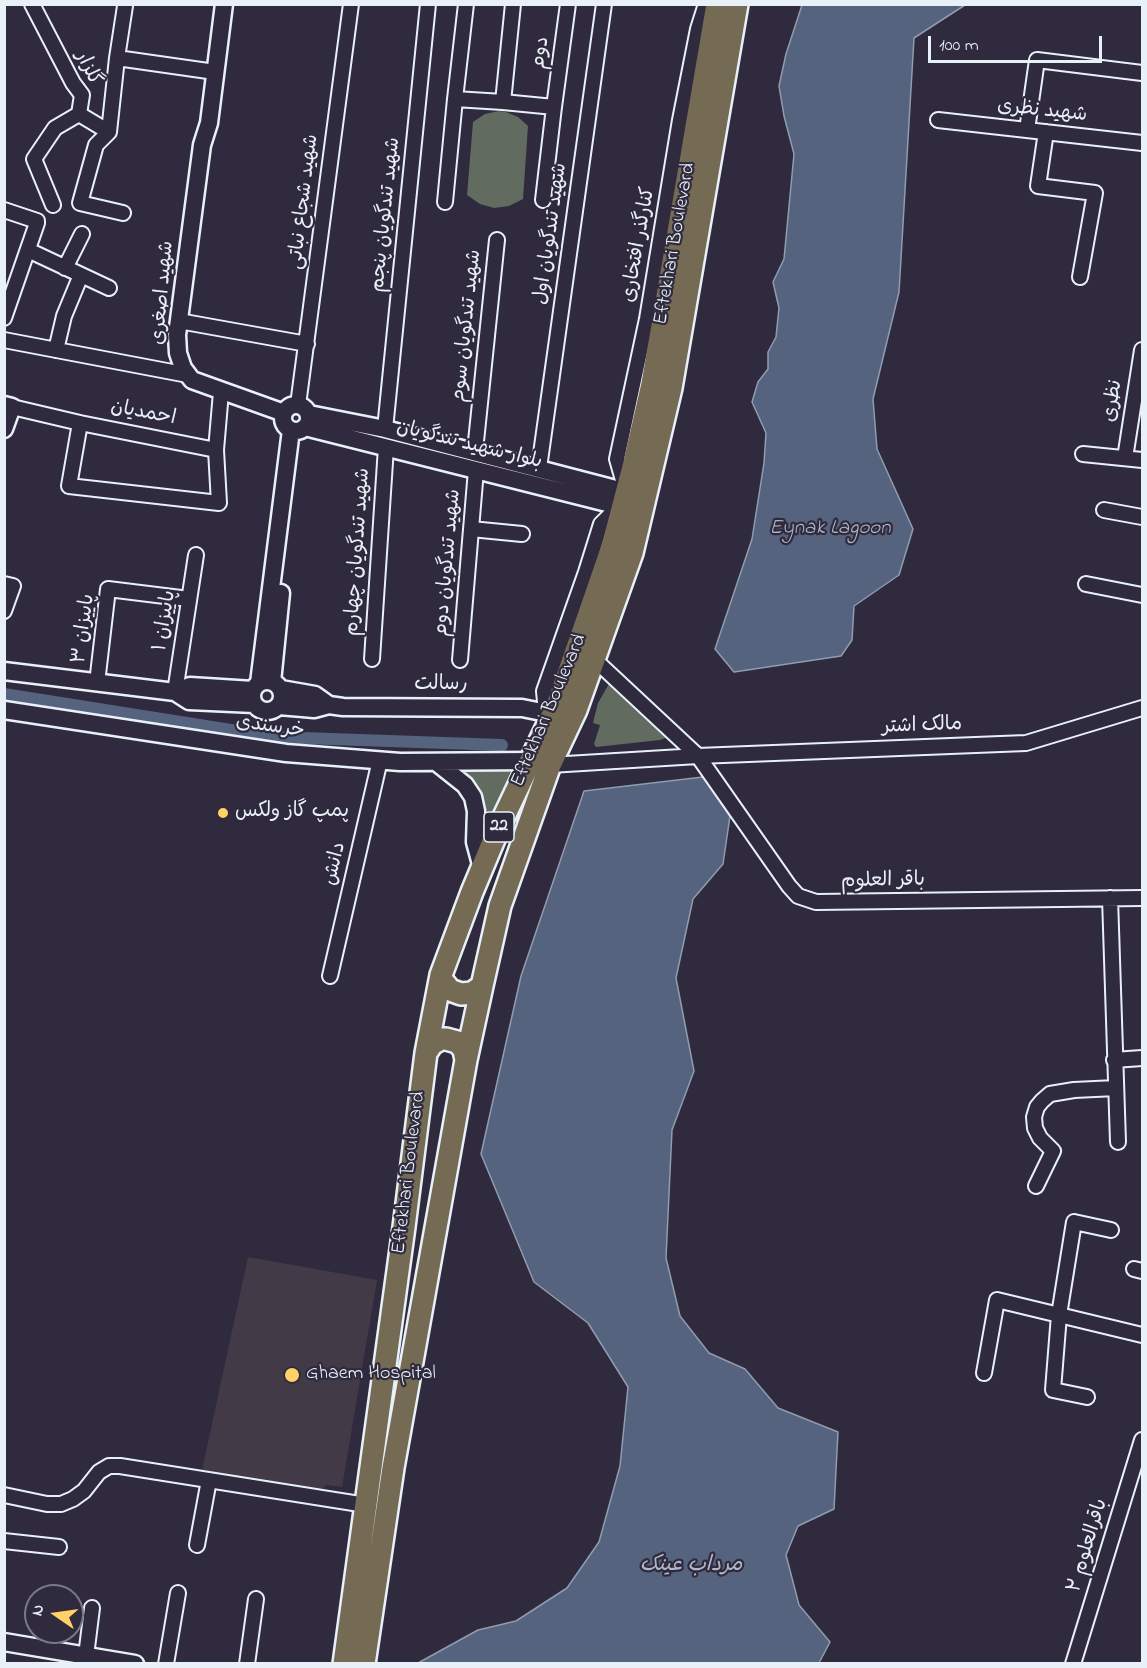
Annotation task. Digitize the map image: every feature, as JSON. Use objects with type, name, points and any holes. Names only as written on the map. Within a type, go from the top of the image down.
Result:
[{"type":"highway","name":"Eftekhari Boulevard","points":[[364,1664],[393,1468],[466,1060],[500,906],[541,763],[552,714],[612,547],[625,500],[652,384],[717,4]]},
{"type":"highway","name":"Eftekhari Boulevard","points":[[344,1664],[426,1053],[441,975],[500,825],[576,710],[632,553],[671,388],[737,4]]},
{"type":"highway","points":[[441,975],[446,986],[455,993],[472,993],[482,986]]},
{"type":"highway","points":[[426,1053],[436,1041],[452,1040],[464,1050],[466,1060]]},
{"type":"street","name":"گلزار","points":[[32,4],[73,83],[82,94],[79,114],[55,128],[34,159],[53,205]]},
{"type":"street","name":"شهید اصغری","points":[[211,71],[213,4]]},
{"type":"street","name":"شهید اصغری","points":[[188,375],[178,353],[177,335],[202,145],[200,120],[224,4]]},
{"type":"street","name":"شهید شجاع نباتی","points":[[304,421],[307,344],[351,4]]},
{"type":"street","name":"شهید تندگویان پنجم","points":[[385,429],[428,4]]},
{"type":"street","points":[[445,202],[466,4]]},
{"type":"street","points":[[503,102],[513,4]]},
{"type":"street","name":"دوم","points":[[543,200],[568,4]]},
{"type":"street","name":"شهید تندگویان اول","points":[[538,468],[604,4]]},
{"type":"street","name":"کنارگذر افتخاری","points":[[625,500],[617,459],[647,319],[689,74],[698,29],[706,4]]},
{"type":"street","points":[[123,213],[80,202],[96,145],[109,132],[125,6]]},
{"type":"street","points":[[117,58],[211,71]]},
{"type":"street","points":[[1027,130],[1037,60],[1143,74]]},
{"type":"street","points":[[455,99],[554,107]]},
{"type":"street","points":[[79,114],[109,132]]},
{"type":"street","name":"شهید نظری","points":[[938,120],[1143,143]]},
{"type":"street","points":[[1046,132],[1038,186],[1095,193],[1080,277]]},
{"type":"street","points":[[4,210],[36,221],[37,225],[4,318]]},
{"type":"street","points":[[65,268],[82,234]]},
{"type":"street","name":"شهید تندگویان سوم","points":[[475,451],[497,240]]},
{"type":"street","points":[[28,250],[109,288]]},
{"type":"street","points":[[56,350],[64,316],[81,275]]},
{"type":"street","points":[[179,321],[307,344]]},
{"type":"street","points":[[4,340],[188,375],[192,380],[221,392],[304,421],[266,692]]},
{"type":"street","name":"نظری","points":[[1125,458],[1142,355]]},
{"type":"street","points":[[80,423],[69,486],[219,503],[216,450],[221,392]]},
{"type":"street","points":[[4,429],[8,406]]},
{"type":"street","name":"احمدیان","points":[[8,406],[216,450]]},
{"type":"street","name":"بلوار شهید تندگویان","points":[[304,421],[385,429],[538,468],[586,489]]},
{"type":"street","name":"بلوار شهید تندگویان","points":[[304,421],[386,447],[476,470],[586,489],[625,500]]},
{"type":"street","name":"شهید تندگویان چهارم","points":[[372,659],[386,447]]},
{"type":"street","points":[[1083,454],[1143,460]]},
{"type":"street","name":"شهید تندگویان دوم","points":[[460,660],[476,470]]},
{"type":"street","points":[[1104,510],[1143,517]]},
{"type":"street","points":[[471,529],[522,534]]},
{"type":"street","name":"پاییزان ۱","points":[[175,692],[196,555]]},
{"type":"street","points":[[4,584],[13,586],[4,611]]},
{"type":"street","points":[[1086,584],[1143,596]]},
{"type":"street","name":"پاییزان ۳","points":[[97,683],[108,589],[189,599]]},
{"type":"street","name":"باقر العلوم","points":[[594,659],[698,756],[798,896],[816,902],[1143,898]]},
{"type":"street","name":"رسالت","points":[[4,671],[175,692],[189,701],[266,692],[315,695],[329,705],[343,707],[522,708],[552,714]]},
{"type":"street","name":"مالک اشتر","points":[[698,756],[1026,743],[1143,708]]},
{"type":"street","name":"خرسندی","points":[[4,710],[286,753],[400,762],[541,763]]},
{"type":"street","points":[[541,763],[698,756]]},
{"type":"street","name":"دانش","points":[[330,976],[380,760]]},
{"type":"street","points":[[436,762],[465,785],[473,796],[476,811],[475,842],[482,868]]},
{"type":"street","points":[[1110,898],[1118,1142]]},
{"type":"street","points":[[1114,1060],[1143,1058]]},
{"type":"street","points":[[1036,1186],[1053,1151],[1040,1138],[1035,1128],[1034,1117],[1037,1107],[1050,1094],[1074,1090],[1116,1088]]},
{"type":"street","points":[[1087,1397],[1053,1390],[1059,1315],[1074,1222],[1111,1230]]},
{"type":"street","points":[[984,1373],[997,1300],[1143,1335]]},
{"type":"street","name":"باقرالعلوم ۲","points":[[1073,1664],[1143,1440]]},
{"type":"street","points":[[4,1495],[47,1504],[61,1504],[79,1495],[99,1472],[109,1466],[120,1466],[366,1505]]},
{"type":"street","points":[[197,1545],[209,1479]]},
{"type":"street","points":[[4,1541],[59,1546]]},
{"type":"street","points":[[166,1664],[178,1593]]},
{"type":"street","points":[[247,1664],[256,1599]]},
{"type":"street","points":[[86,1660],[92,1608]]},
{"type":"street","points":[[4,1642],[86,1660],[135,1664]]},
{"type":"shaded area","points":[[499,111],[518,117],[528,126],[523,199],[509,206],[494,208],[480,204],[467,195],[473,122],[485,114]]},
{"type":"shaded area","points":[[610,682],[668,737],[660,740],[596,747],[594,744],[600,725],[593,723],[598,703]]},
{"type":"shaded area","points":[[461,767],[515,771],[484,833],[482,832],[478,790],[471,780],[458,770]]},
{"type":"shaded area","name":"Ghaem Hospital","points":[[248,1257],[377,1280],[342,1487],[327,1485],[319,1491],[202,1470]]},
{"type":"water","name":"Eynak Lagoon","points":[[802,5],[965,5],[914,38],[899,292],[873,399],[877,449],[913,529],[899,575],[854,606],[852,640],[841,656],[734,672],[715,649],[752,539],[764,463],[766,433],[752,402],[758,382],[768,369],[768,352],[776,337],[779,308],[773,282],[784,259],[794,154],[779,86],[786,54]]},
{"type":"water","name":"مرداب عینک","points":[[703,777],[730,816],[723,864],[693,899],[676,978],[694,1071],[672,1130],[666,1258],[680,1316],[709,1353],[745,1369],[778,1408],[838,1432],[834,1509],[798,1526],[786,1555],[799,1605],[830,1642],[819,1663],[418,1663],[478,1630],[516,1621],[567,1588],[599,1542],[620,1466],[628,1387],[588,1323],[534,1282],[481,1154],[521,976],[584,791]]},
{"type":"waterway","points":[[4,694],[275,737],[502,745]]},
{"type":"place","name":"پمپ گاز ولکس","points":[[223,813]]},
{"type":"place","name":"Ghaem Hospital","points":[[292,1375]]}]
